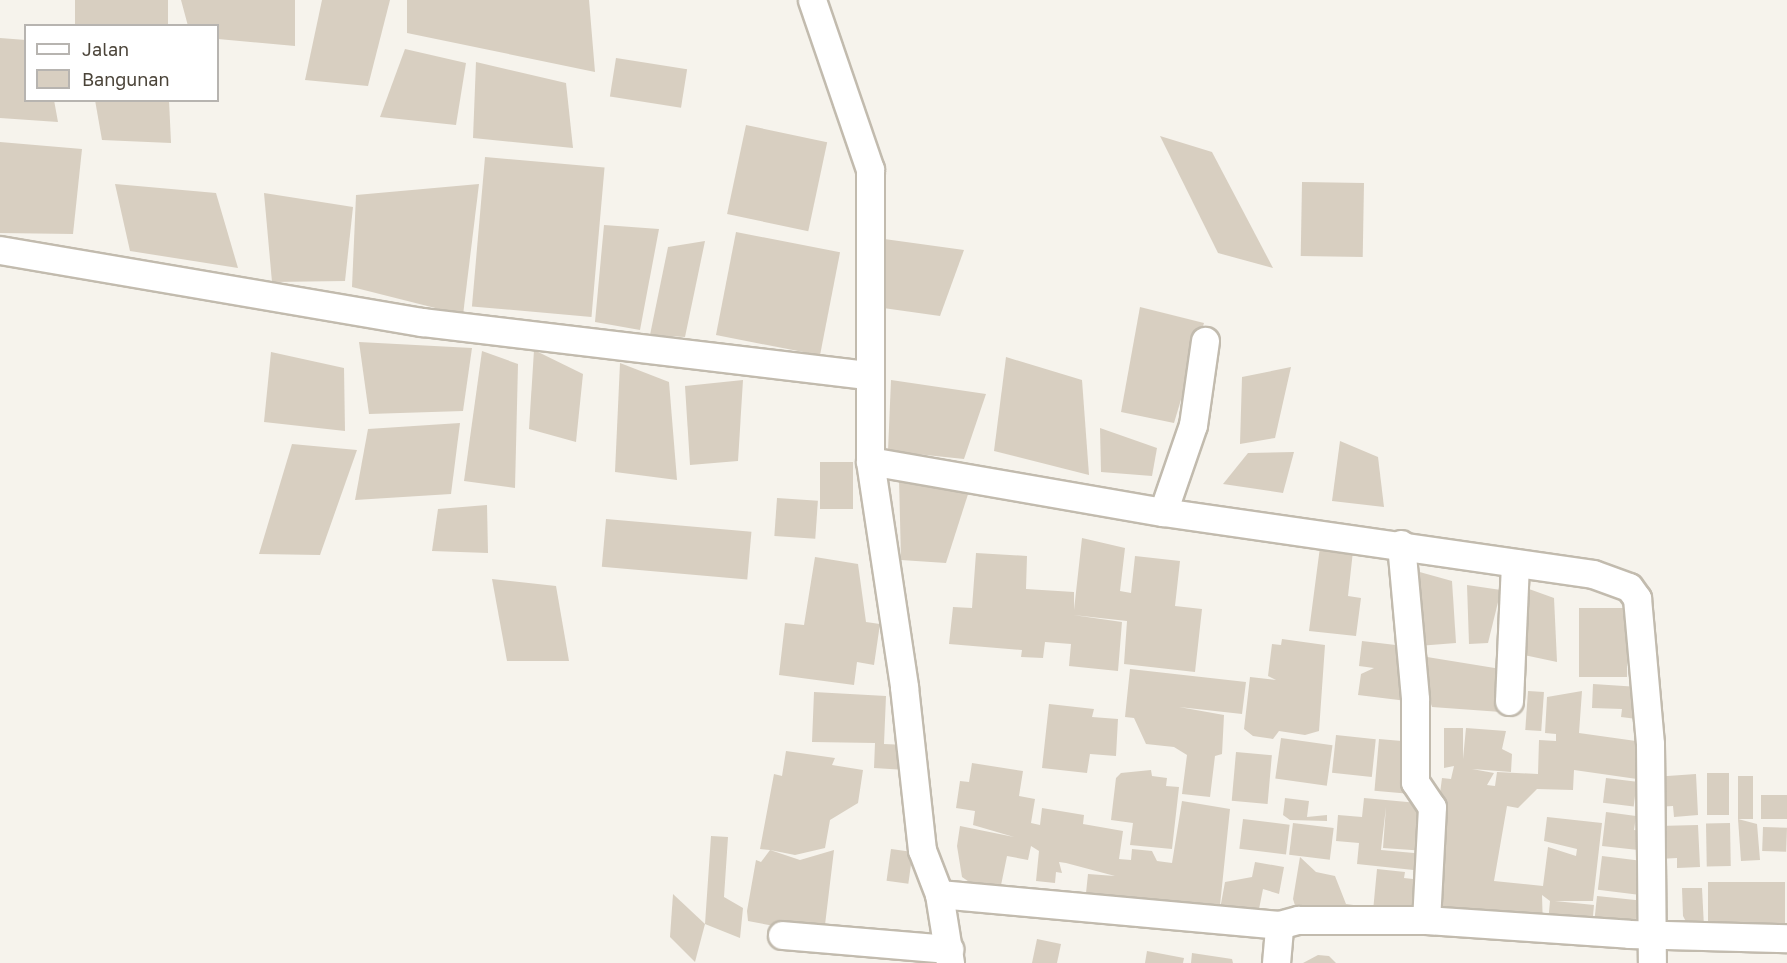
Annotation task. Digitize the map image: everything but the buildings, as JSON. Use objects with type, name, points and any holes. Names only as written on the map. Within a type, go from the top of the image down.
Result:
[{"type":"street","points":[[782,935],[950,956],[939,894],[922,850],[904,687],[870,461],[868,375],[870,170],[812,0]]},
{"type":"street","points":[[0,250],[422,322],[868,375]]},
{"type":"street","points":[[1163,512],[1193,425],[1205,341]]},
{"type":"street","points":[[870,461],[1163,512],[1401,544],[1593,574],[1623,584],[1637,598],[1650,744],[1652,963]]},
{"type":"street","points":[[1401,544],[1415,699],[1415,782],[1432,807],[1426,920]]},
{"type":"street","points":[[1509,701],[1515,563]]},
{"type":"street","points":[[939,894],[1280,925],[1298,920],[1426,920],[1653,934],[1787,938]]},
{"type":"street","points":[[1276,963],[1280,925]]}]
